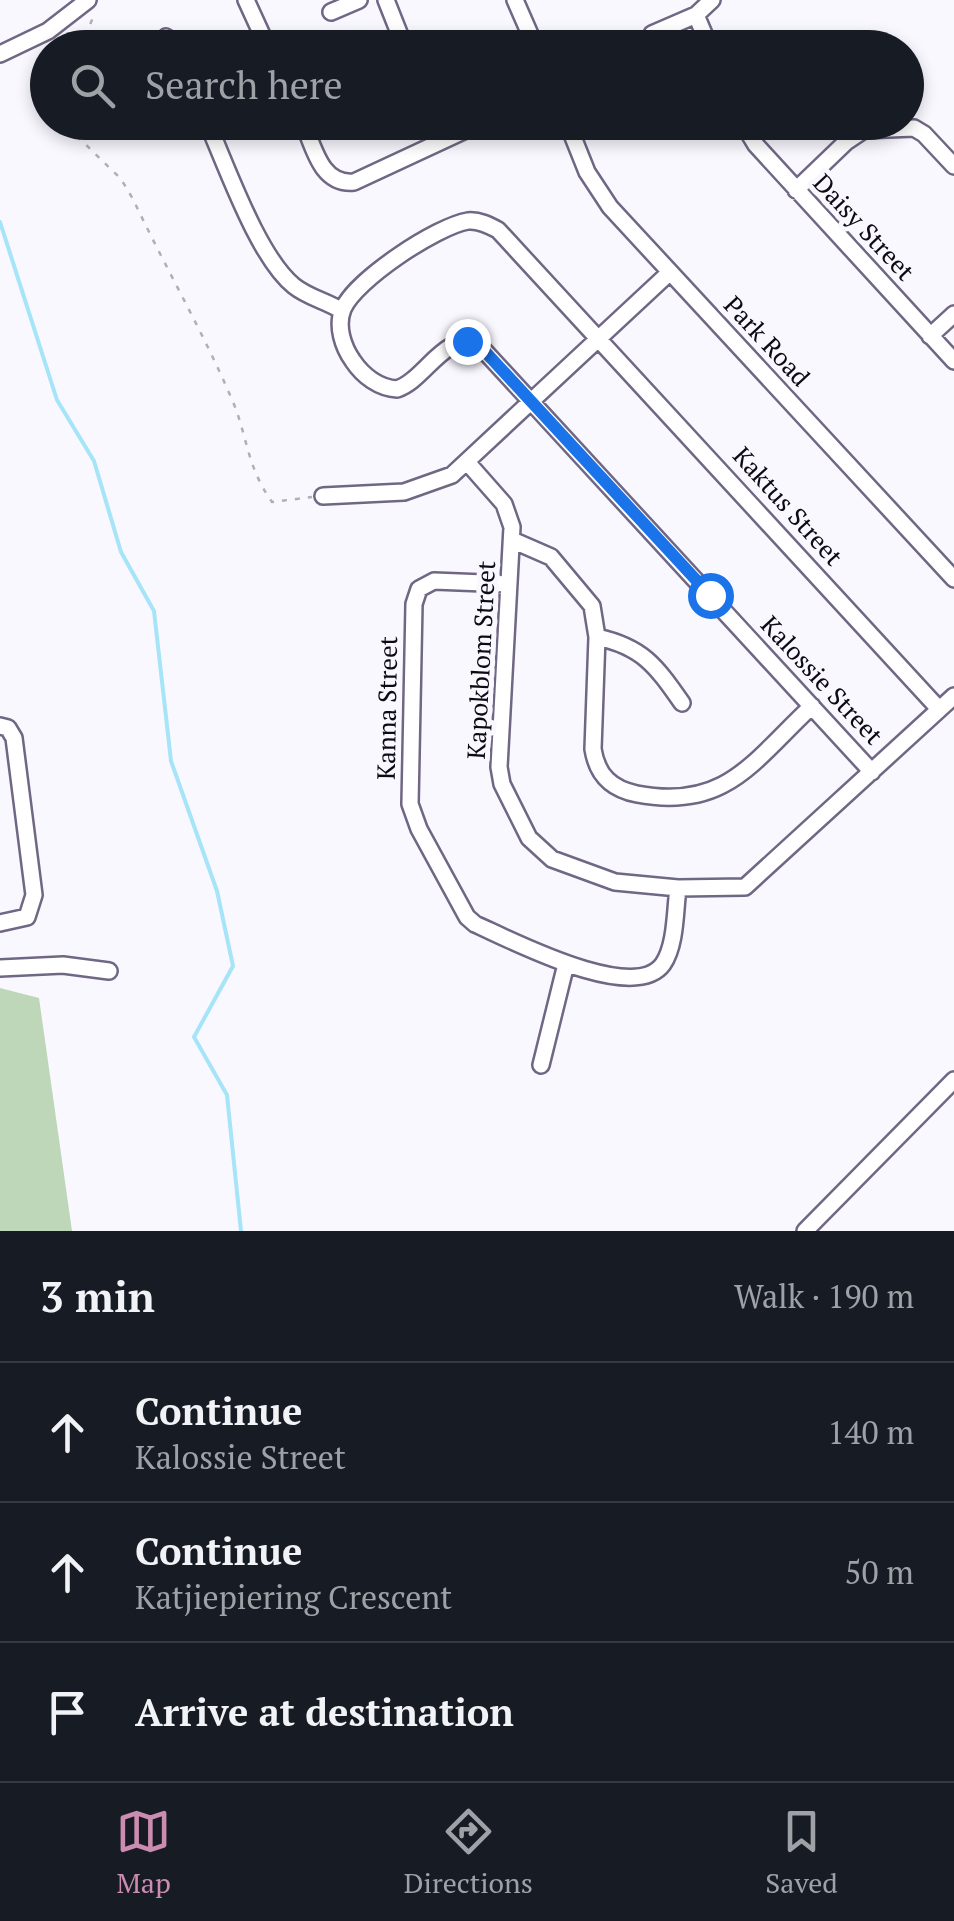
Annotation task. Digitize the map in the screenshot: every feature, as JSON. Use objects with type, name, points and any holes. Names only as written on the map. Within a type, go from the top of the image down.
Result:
[{"type":"street","points":[[246,0],[260,30]]},
{"type":"street","points":[[331,12],[358,0]]},
{"type":"street","points":[[386,0],[398,30]]},
{"type":"street","points":[[516,0],[528,30]]},
{"type":"street","points":[[661,30],[696,14],[712,0]]},
{"type":"street","points":[[50,30],[92,3]]},
{"type":"street","points":[[696,14],[703,30]]},
{"type":"street","points":[[0,54],[30,40]]},
{"type":"street","points":[[924,134],[954,166]]},
{"type":"street","points":[[215,140],[279,272],[302,292],[342,311]]},
{"type":"street","points":[[311,140],[328,176],[342,183],[354,182],[444,140]]},
{"type":"street","name":"Park Road","points":[[575,140],[598,192],[669,274],[954,578]]},
{"type":"street","name":"Daisy Street","points":[[753,140],[954,361]]},
{"type":"street","points":[[796,190],[848,140]]},
{"type":"street","name":"Kaktus Street","points":[[342,311],[352,295],[397,256],[452,227],[477,221],[498,230],[939,709]]},
{"type":"street","points":[[323,496],[383,495],[425,487],[452,475],[669,274]]},
{"type":"street","name":"Kalossie Street","points":[[342,311],[340,323],[348,353],[374,382],[390,389],[405,387],[452,346],[471,341],[478,344],[872,772]]},
{"type":"street","points":[[930,336],[954,314]]},
{"type":"street","name":"Kapokblom Street","points":[[467,462],[510,516],[512,540],[499,767],[502,784],[529,838],[552,859],[606,880],[678,888],[745,887],[954,696]]},
{"type":"street","points":[[512,540],[551,557],[587,596],[597,637],[595,763],[607,782],[629,793],[674,799],[712,792],[734,778],[812,706]]},
{"type":"street","name":"Kanna Street","points":[[509,584],[434,582],[416,595],[410,804],[419,829],[475,924],[566,964],[622,977],[659,968],[670,948],[678,888]]},
{"type":"street","points":[[597,637],[636,649],[650,661],[682,704]]},
{"type":"street","points":[[0,726],[8,728],[14,738],[34,895],[27,917],[0,923]]},
{"type":"street","points":[[541,1065],[566,964]]},
{"type":"street","points":[[0,968],[63,965],[109,971]]},
{"type":"street","points":[[804,1231],[954,1080]]},
{"type":"path","points":[[85,30],[92,3]]},
{"type":"path","points":[[81,140],[121,179],[133,199],[232,398],[257,481],[272,502],[323,496]]},
{"type":"green space","points":[[0,988],[39,998],[72,1231],[0,1231]]},
{"type":"waterway","points":[[0,222],[57,400],[94,461],[121,552],[154,611],[171,761],[217,891],[233,966],[194,1037],[227,1095],[241,1231]]},
{"type":"route","points":[[467,341],[478,344],[710,595]]}]
